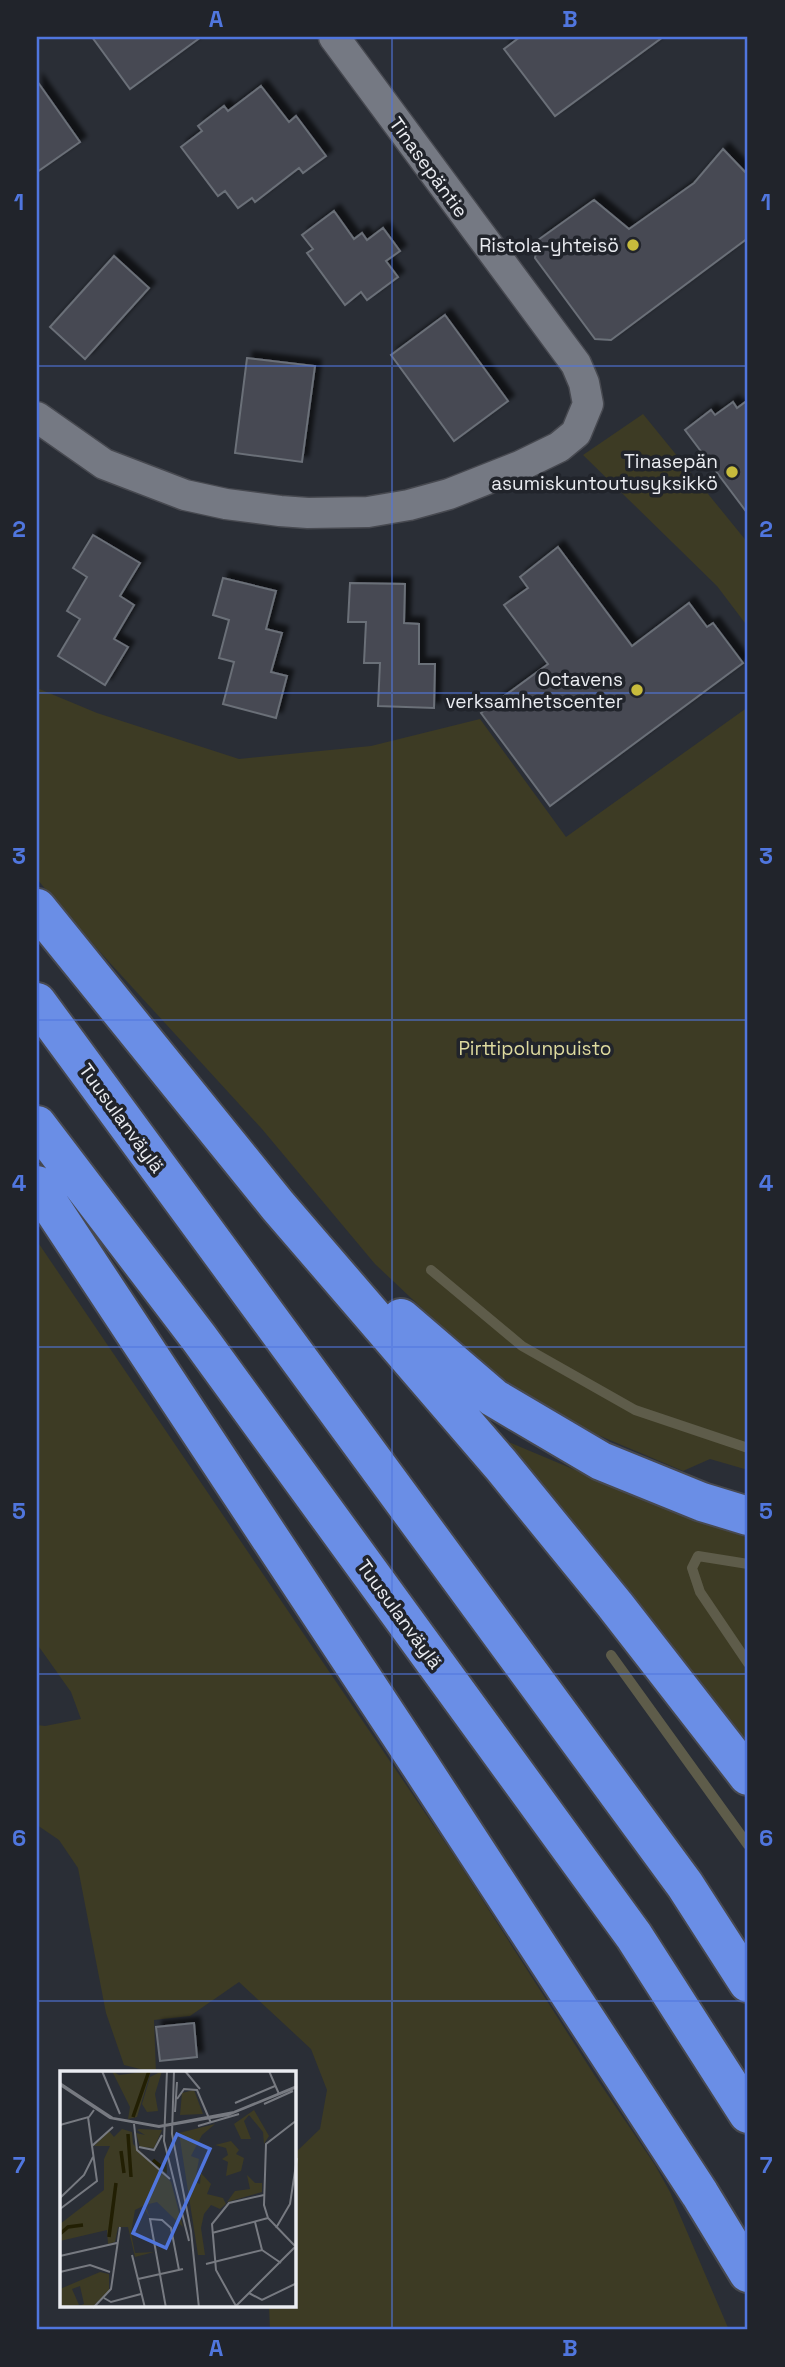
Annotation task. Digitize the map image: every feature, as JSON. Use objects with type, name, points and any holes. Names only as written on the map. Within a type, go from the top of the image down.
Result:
[{"type":"highway","points":[[37,908],[278,1206],[501,1465],[615,1605],[748,1776]]},
{"type":"highway","name":"Tuusulanväylä","points":[[37,1002],[685,1885],[748,1983]]},
{"type":"highway","name":"Tuusulanväylä","points":[[37,1125],[199,1338],[634,1936],[748,2114]]},
{"type":"highway","points":[[37,1185],[427,1776],[748,2273]]},
{"type":"highway","points":[[278,1206],[418,1334],[494,1398],[601,1461],[702,1502],[748,1516]]},
{"type":"street","name":"Tinasepäntie","points":[[37,418],[104,464],[185,495],[226,504],[308,513],[368,512],[449,494],[520,466],[559,447],[576,433],[588,404],[584,383],[576,364],[334,37]]},
{"type":"green space","points":[[643,414],[748,543],[748,627],[717,586],[583,455]]},
{"type":"green space","name":"Pirttipolunpuisto","points":[[37,688],[97,713],[239,759],[371,746],[480,719],[566,837],[748,707],[748,1470],[710,1459],[683,1471],[586,1430],[553,1412],[480,1363],[375,1264],[262,1129],[78,928],[37,879]]},
{"type":"green space","points":[[37,1241],[455,1857],[655,2165],[670,2192],[729,2330],[270,2330],[269,2308],[296,2308],[296,2152],[320,2129],[327,2090],[311,2049],[239,1982],[190,2016],[154,2020],[156,2071],[124,2065],[106,2013],[78,1868],[59,1840],[37,1825],[37,1725],[81,1719],[71,1692],[37,1644]]},
{"type":"green space","points":[[499,1438],[668,1509],[748,1538],[748,1759]]},
{"type":"building","points":[[92,37],[201,37],[130,89]]},
{"type":"building","points":[[520,37],[663,37],[555,116],[504,49]]},
{"type":"building","points":[[37,81],[80,142],[37,172]]},
{"type":"building","points":[[261,86],[289,122],[296,116],[326,156],[303,173],[299,168],[255,202],[252,198],[238,208],[225,191],[218,196],[181,147],[202,131],[198,126],[224,106],[228,111]]},
{"type":"building","name":"Ristola-yhteisö","points":[[723,149],[748,175],[748,238],[611,340],[595,339],[535,258],[538,240],[594,200],[629,229],[694,183]]},
{"type":"building","points":[[334,211],[354,239],[362,233],[367,240],[383,228],[400,251],[386,261],[398,277],[367,300],[361,292],[345,305],[307,253],[313,249],[302,235]]},
{"type":"building","points":[[114,256],[149,288],[85,359],[50,327]]},
{"type":"building","points":[[445,315],[508,401],[454,441],[391,355]]},
{"type":"building","points":[[247,358],[315,366],[302,462],[235,453]]},
{"type":"building","name":"Tinasepän asumiskuntoutusyksikkö","points":[[748,400],[748,514],[685,430],[711,410],[715,415],[733,402],[737,408]]},
{"type":"building","points":[[93,535],[140,563],[120,596],[134,605],[114,639],[128,647],[105,685],[58,656],[80,619],[67,611],[87,577],[73,568]]},
{"type":"building","name":"Octavens verksamhetscenter","points":[[558,547],[632,646],[689,603],[707,627],[713,623],[743,663],[550,806],[481,713],[548,664],[504,605],[528,588],[520,577]]},
{"type":"building","points":[[223,578],[276,591],[266,629],[282,633],[271,672],[287,676],[276,718],[223,704],[234,662],[219,658],[229,620],[213,615]]},
{"type":"building","points":[[350,583],[405,584],[404,623],[419,624],[419,664],[435,664],[434,708],[378,706],[380,663],[364,663],[366,622],[348,622]]},
{"type":"building","points":[[194,2023],[197,2057],[160,2061],[156,2027]]},
{"type":"waterway","points":[[431,1270],[522,1346],[635,1410],[748,1448]]},
{"type":"waterway","points":[[748,1564],[698,1556],[692,1568],[700,1592],[748,1663]]},
{"type":"waterway","points":[[611,1655],[748,1845]]},
{"type":"place","name":"Ristola-yhteisö","points":[[633,245]]},
{"type":"place","name":"Tinasepän asumiskuntoutusyksikkö","points":[[732,472]]},
{"type":"place","name":"Octavens verksamhetscenter","points":[[637,690]]}]
